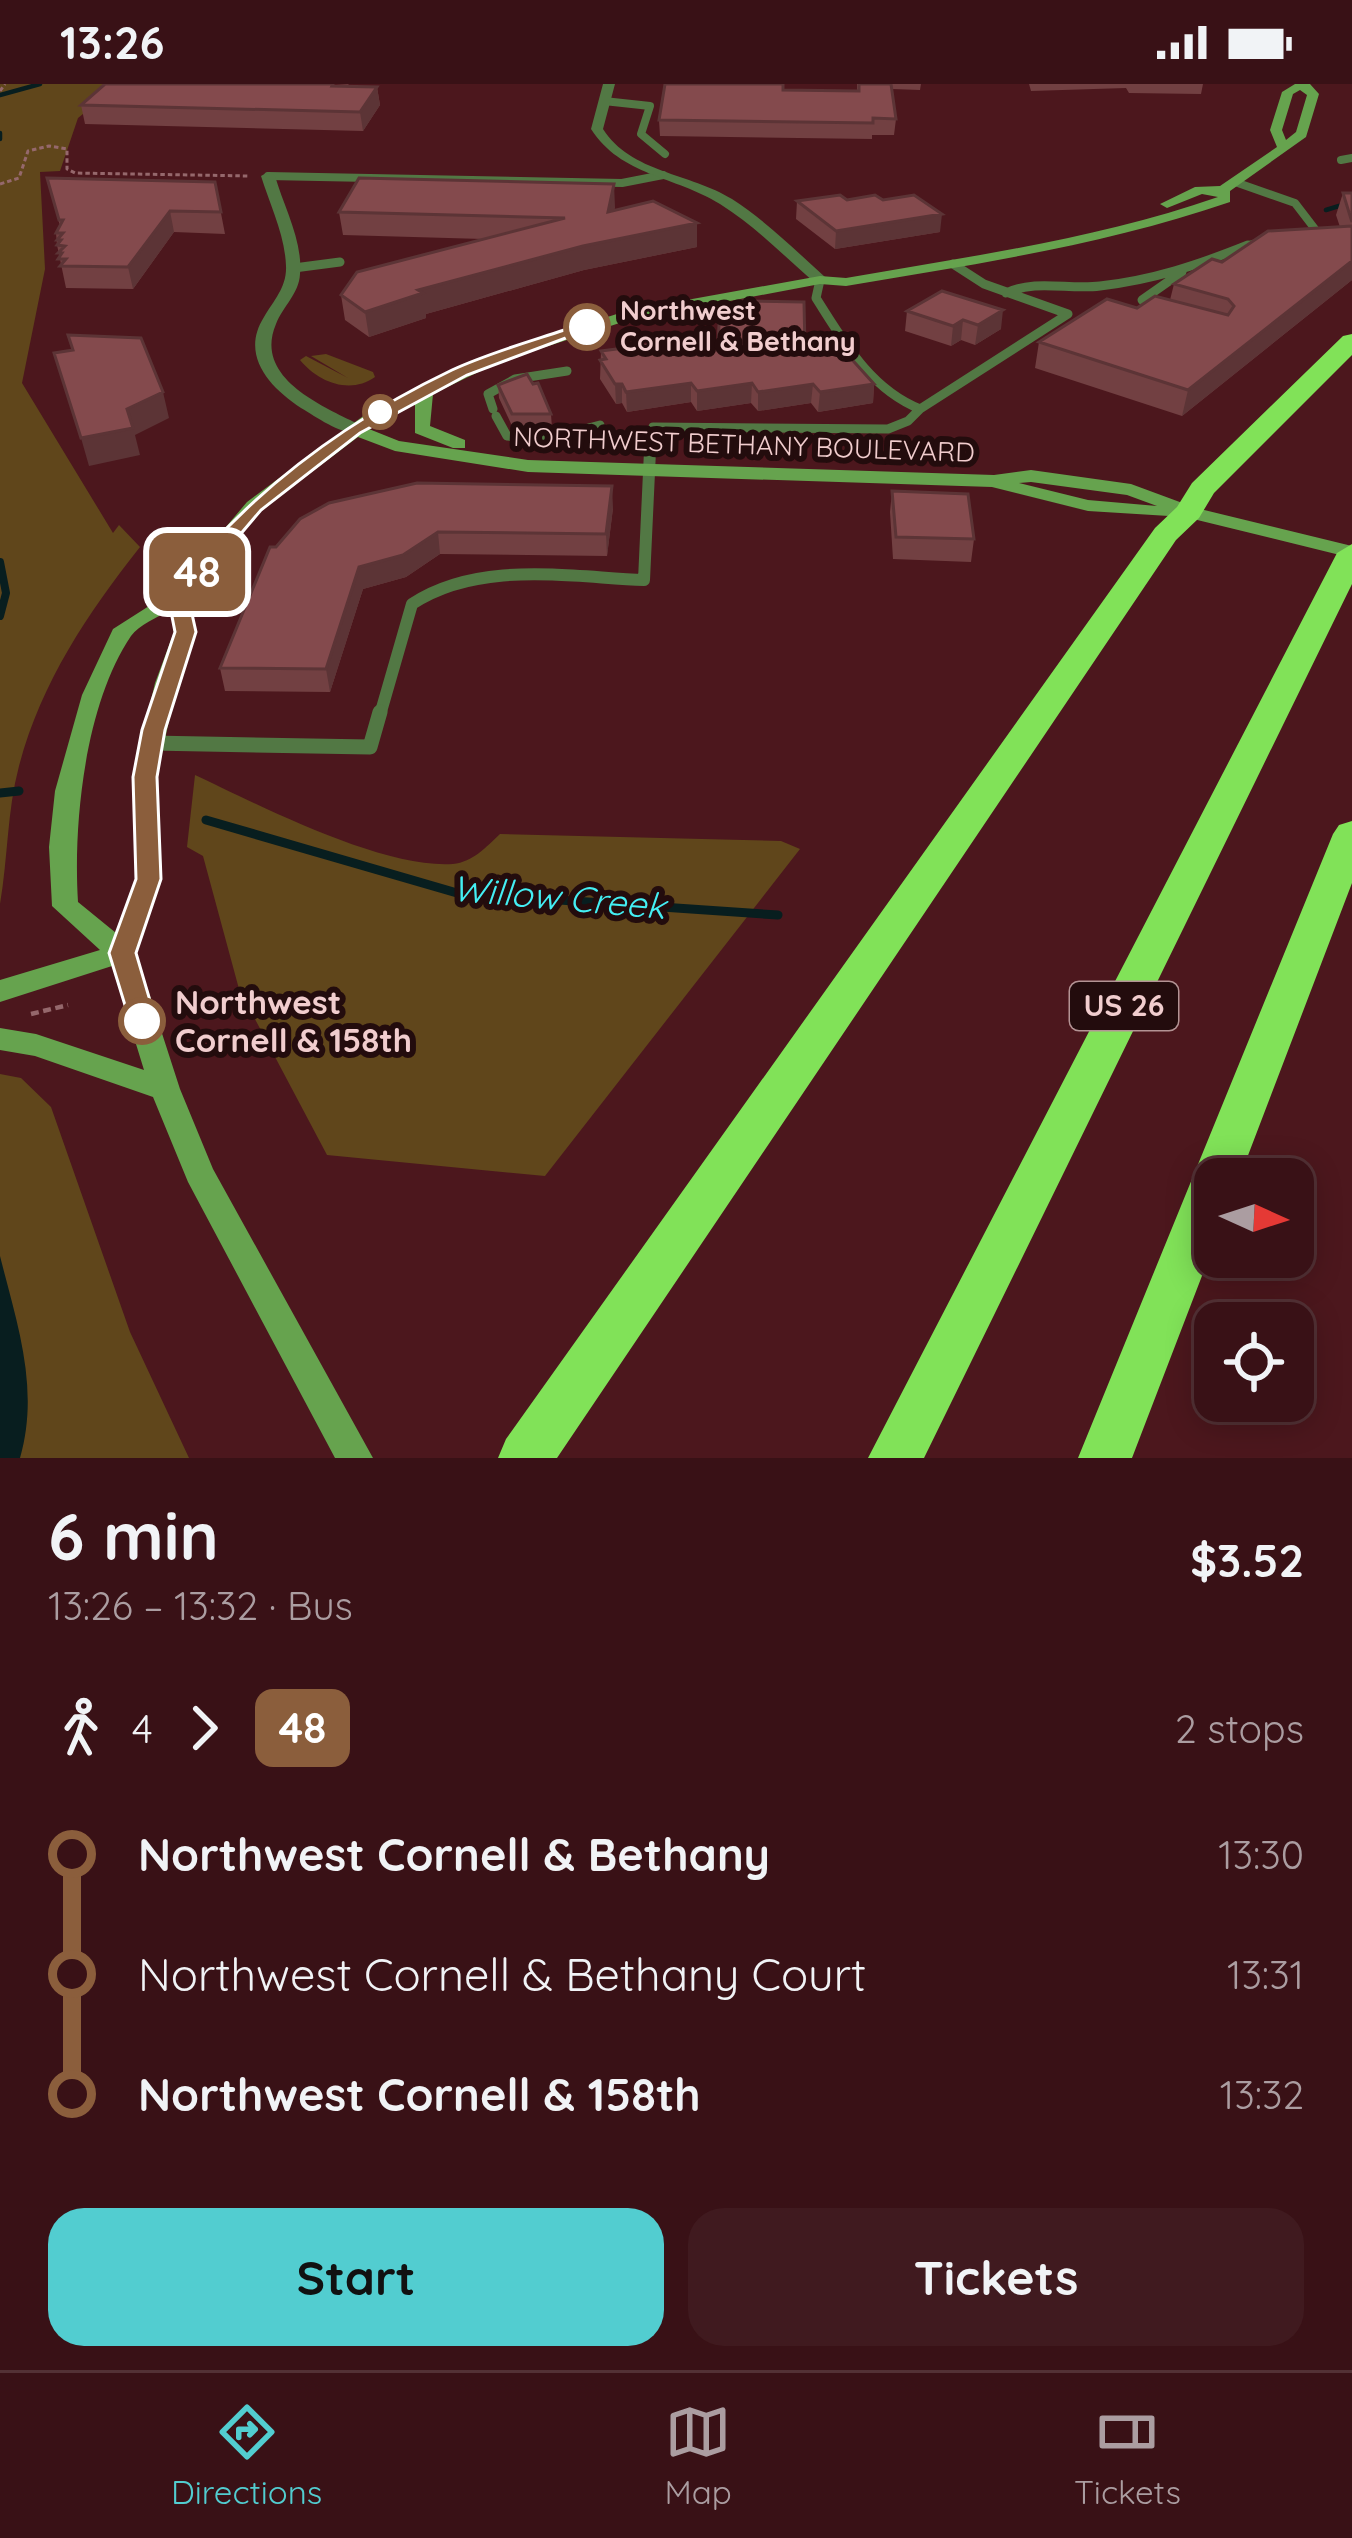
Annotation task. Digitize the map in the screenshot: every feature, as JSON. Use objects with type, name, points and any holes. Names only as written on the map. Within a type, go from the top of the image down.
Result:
[{"type":"highway","points":[[525,1458],[1166,534],[1189,512],[1202,489],[1352,341]]},
{"type":"highway","name":"US 26","points":[[895,1458],[1352,552]]},
{"type":"highway","points":[[1105,1458],[1352,834]]},
{"type":"main road","points":[[820,280],[836,270],[1083,227],[1200,190],[1229,186],[1302,134],[1313,94],[1304,85],[1288,92],[1276,130],[1282,145]]},
{"type":"main road","points":[[355,1458],[199,1173],[164,1089],[122,953],[65,906],[62,848],[67,791],[92,695],[124,629],[178,596],[254,506],[354,429],[425,390],[529,346],[626,316],[820,280],[846,282],[953,264],[1147,226],[1225,199],[1229,186]]},
{"type":"main road","points":[[425,390],[420,425],[430,436],[503,452],[588,458],[643,470]]},
{"type":"main road","name":"NORTHWEST BETHANY BOULEVARD","points":[[354,429],[395,446],[485,461],[994,481],[1030,494],[1141,513],[1189,512],[1352,552]]},
{"type":"main road","points":[[122,953],[149,879],[144,810],[151,743],[185,632],[178,596]]},
{"type":"main road","points":[[0,991],[122,953]]},
{"type":"main road","points":[[0,1039],[36,1045],[164,1089]]},
{"type":"street","points":[[609,84],[597,129],[605,146],[629,162],[718,196],[820,280]]},
{"type":"street","points":[[268,176],[294,268],[292,286],[266,326],[262,344],[268,368],[299,400],[354,429]]},
{"type":"lane","points":[[604,101],[650,106],[641,134],[665,154],[629,162]]},
{"type":"lane","points":[[1341,160],[1352,158]]},
{"type":"lane","points":[[268,176],[622,183],[663,175]]},
{"type":"lane","points":[[1229,186],[1287,195],[1312,217],[1316,236],[1293,237]]},
{"type":"lane","points":[[1006,292],[1028,280],[1084,288],[1215,260],[1232,248],[1279,239]]},
{"type":"lane","points":[[294,268],[340,262]]},
{"type":"lane","points":[[151,743],[370,747],[412,604],[452,580],[644,580],[650,494],[643,470],[653,427],[888,429],[908,421],[1068,314],[1006,292],[953,264]]},
{"type":"lane","points":[[1166,317],[1148,309],[1142,299],[1191,266]]},
{"type":"lane","points":[[820,280],[816,298],[849,347],[897,401],[920,409]]},
{"type":"lane","points":[[567,371],[499,384],[488,394],[507,436],[519,440],[565,437],[600,425]]},
{"type":"path","points":[[0,91],[5,84]]},
{"type":"path","points":[[0,184],[20,178],[28,151],[56,146],[68,151],[66,166],[75,173],[268,176]]},
{"type":"path","points":[[28,1013],[68,1005]]},
{"type":"shaded area","points":[[0,84],[120,84],[78,118],[60,171],[40,172],[45,269],[22,383],[113,533],[119,525],[140,547],[84,624],[28,736],[15,783],[0,904]]},
{"type":"shaded area","points":[[326,354],[373,372],[375,377],[355,385],[335,384],[300,360],[306,356],[348,378],[311,356]]},
{"type":"shaded area","points":[[195,775],[321,833],[424,863],[467,860],[500,834],[781,841],[800,849],[545,1176],[327,1155],[239,989],[203,856],[187,847]]},
{"type":"shaded area","points":[[0,1074],[21,1078],[51,1107],[130,1332],[189,1458],[0,1458]]},
{"type":"water","points":[[0,1256],[27,1381],[26,1432],[20,1458],[0,1458]]},
{"type":"building","points":[[105,84],[377,87],[360,112],[81,105]]},
{"type":"building","points":[[665,84],[783,84],[783,90],[859,91],[859,84],[891,84],[896,119],[873,118],[873,123],[659,120]]},
{"type":"building","points":[[47,178],[215,182],[221,212],[170,211],[128,267],[60,266],[66,259],[58,259],[62,253],[58,253],[65,246],[57,245],[63,233],[56,233],[63,220],[59,220]]},
{"type":"building","points":[[359,178],[614,184],[608,212],[653,201],[697,223],[583,246],[418,290],[423,293],[365,312],[341,295],[357,272],[565,218],[339,212]]},
{"type":"building","points":[[1343,193],[1352,193],[1352,222]]},
{"type":"building","points":[[840,195],[847,200],[875,195],[883,200],[914,195],[942,214],[836,231],[797,201]]},
{"type":"building","points":[[1352,226],[1352,261],[1188,390],[1039,342],[1107,299],[1137,308],[1155,296],[1228,315],[1234,306],[1228,299],[1174,284],[1212,259],[1222,262],[1268,231]]},
{"type":"building","points":[[942,291],[1003,310],[978,325],[963,320],[953,326],[907,311]]},
{"type":"building","points":[[743,301],[804,302],[805,348],[838,344],[874,384],[820,392],[813,384],[758,392],[752,383],[697,391],[691,383],[626,392],[600,360],[606,359],[601,351],[663,343],[669,350],[718,344],[720,306]]},
{"type":"building","points":[[68,335],[141,338],[163,392],[127,409],[133,428],[81,438],[54,353],[73,350]]},
{"type":"building","points":[[527,374],[533,384],[538,383],[551,414],[512,414],[498,385]]},
{"type":"building","points":[[417,483],[612,486],[606,534],[438,532],[403,555],[359,567],[326,669],[220,668],[270,547],[276,547],[300,519],[329,503]]},
{"type":"building","points":[[892,491],[968,494],[974,539],[896,537]]},
{"type":"waterway","name":"Willow Creek","points":[[0,95],[40,84]]},
{"type":"waterway","name":"Willow Creek","points":[[0,133],[0,139]]},
{"type":"waterway","points":[[1326,210],[1352,202]]},
{"type":"waterway","name":"Willow Creek","points":[[0,562],[6,593],[0,616]]},
{"type":"waterway","name":"Willow Creek","points":[[0,793],[19,791]]},
{"type":"waterway","name":"Willow Creek","points":[[206,820],[457,893],[778,915]]},
{"type":"bus line","name":"48","points":[[142,1021],[122,953],[149,879],[145,777],[153,730],[185,632],[178,596],[254,506],[354,429],[461,372],[587,327]]},
{"type":"place","name":"Northwest Cornell & Bethany","points":[[587,327]]},
{"type":"place","name":"Northwest Cornell & 158th","points":[[142,1021]]}]
